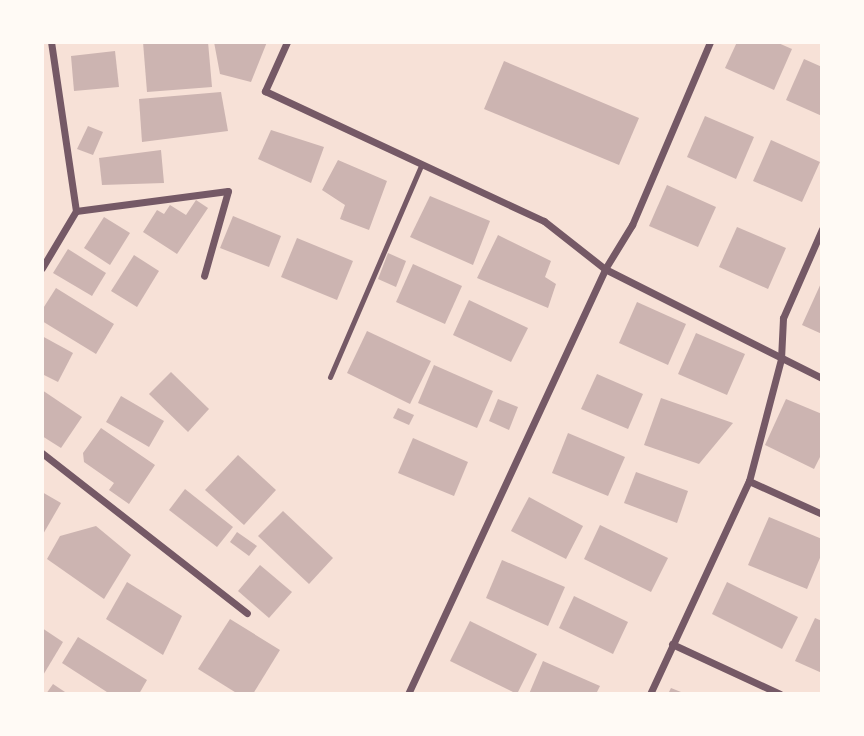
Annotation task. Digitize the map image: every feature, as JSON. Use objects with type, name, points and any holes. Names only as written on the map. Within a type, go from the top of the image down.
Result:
[{"type":"street","points":[[42,268],[76,211],[51,42]]},
{"type":"street","points":[[286,42],[265,91],[544,221],[605,269],[822,378]]},
{"type":"street","points":[[408,694],[605,269],[632,225],[710,42]]},
{"type":"street","points":[[76,211],[228,191],[204,276]]},
{"type":"street","points":[[650,694],[749,481],[781,359],[783,318],[822,229]]},
{"type":"street","points":[[42,453],[247,613]]},
{"type":"street","points":[[749,481],[822,514]]},
{"type":"street","points":[[672,644],[780,694]]},
{"type":"lane","points":[[330,377],[421,166]]},
{"type":"building","points":[[143,42],[208,42],[212,87],[147,92]]},
{"type":"building","points":[[214,42],[267,42],[251,82],[220,74]]},
{"type":"building","points":[[737,42],[776,42],[792,49],[774,90],[725,68]]},
{"type":"building","points":[[115,51],[119,87],[74,91],[71,56]]},
{"type":"building","points":[[804,59],[822,67],[822,116],[786,100]]},
{"type":"building","points":[[504,61],[639,118],[619,165],[484,109]]},
{"type":"building","points":[[221,92],[228,131],[142,142],[139,99]]},
{"type":"building","points":[[705,116],[754,137],[736,179],[687,157]]},
{"type":"building","points":[[88,126],[103,132],[93,155],[77,149]]},
{"type":"building","points":[[271,130],[324,147],[311,183],[258,159]]},
{"type":"building","points":[[771,140],[820,162],[802,202],[753,181]]},
{"type":"building","points":[[161,150],[164,183],[102,185],[99,158]]},
{"type":"building","points":[[338,160],[387,181],[369,230],[340,219],[345,205],[322,190]]},
{"type":"building","points":[[667,185],[716,207],[698,247],[649,226]]},
{"type":"building","points":[[430,196],[490,221],[473,265],[410,237]]},
{"type":"building","points":[[196,200],[208,208],[177,254],[143,232],[157,210],[164,214],[170,205],[186,215]]},
{"type":"building","points":[[233,216],[281,236],[269,267],[220,248]]},
{"type":"building","points":[[104,217],[130,233],[110,265],[84,248]]},
{"type":"building","points":[[737,227],[786,248],[768,289],[719,267]]},
{"type":"building","points":[[498,235],[551,261],[545,277],[556,284],[548,308],[477,278]]},
{"type":"building","points":[[297,238],[353,261],[337,300],[281,277]]},
{"type":"building","points":[[68,249],[106,273],[92,296],[53,273]]},
{"type":"building","points":[[388,253],[406,261],[396,287],[378,279]]},
{"type":"building","points":[[134,255],[159,271],[137,307],[111,291]]},
{"type":"building","points":[[413,264],[462,286],[445,324],[396,302]]},
{"type":"building","points":[[822,281],[822,334],[802,325]]},
{"type":"building","points":[[56,288],[114,324],[96,354],[42,321],[42,310]]},
{"type":"building","points":[[469,300],[528,328],[511,362],[453,335]]},
{"type":"building","points":[[637,302],[686,324],[668,365],[619,343]]},
{"type":"building","points":[[367,331],[431,361],[410,404],[347,373]]},
{"type":"building","points":[[696,333],[745,354],[727,395],[678,374]]},
{"type":"building","points":[[42,336],[73,353],[58,382],[42,374]]},
{"type":"building","points":[[434,365],[493,391],[477,428],[418,403]]},
{"type":"building","points":[[171,372],[209,409],[188,432],[149,394]]},
{"type":"building","points":[[597,374],[643,394],[628,429],[581,409]]},
{"type":"building","points":[[42,390],[82,417],[61,448],[42,436]]},
{"type":"building","points":[[121,396],[164,421],[149,447],[106,422]]},
{"type":"building","points":[[661,398],[733,423],[699,464],[644,445]]},
{"type":"building","points":[[498,399],[518,407],[509,430],[489,421]]},
{"type":"building","points":[[786,399],[822,414],[822,453],[814,469],[765,445]]},
{"type":"building","points":[[398,408],[414,415],[409,425],[393,418]]},
{"type":"building","points":[[101,428],[155,465],[129,504],[109,490],[114,483],[84,462],[83,453]]},
{"type":"building","points":[[568,433],[625,457],[608,496],[552,473]]},
{"type":"building","points":[[413,438],[468,462],[454,496],[398,473]]},
{"type":"building","points":[[238,455],[276,490],[244,525],[205,490]]},
{"type":"building","points":[[636,472],[688,491],[677,523],[624,503]]},
{"type":"building","points":[[185,489],[233,527],[217,547],[169,510]]},
{"type":"building","points":[[42,492],[61,503],[42,536]]},
{"type":"building","points":[[529,497],[583,526],[566,559],[511,531]]},
{"type":"building","points":[[283,511],[333,558],[309,584],[258,536]]},
{"type":"building","points":[[769,517],[822,539],[822,553],[807,589],[748,565]]},
{"type":"building","points":[[600,525],[668,558],[651,592],[584,559]]},
{"type":"building","points":[[96,526],[131,555],[104,599],[47,559],[60,536]]},
{"type":"building","points":[[237,532],[257,546],[249,556],[230,542]]},
{"type":"building","points":[[502,560],[565,587],[548,626],[486,598]]},
{"type":"building","points":[[260,565],[292,592],[269,618],[238,591]]},
{"type":"building","points":[[127,582],[182,616],[163,655],[106,619]]},
{"type":"building","points":[[727,582],[798,617],[782,649],[712,614]]},
{"type":"building","points":[[574,596],[628,622],[613,654],[559,628]]},
{"type":"building","points":[[815,618],[822,621],[822,673],[795,661]]},
{"type":"building","points":[[230,619],[280,650],[253,694],[238,694],[198,669]]},
{"type":"building","points":[[470,621],[537,654],[517,694],[450,661]]},
{"type":"building","points":[[42,628],[63,642],[42,677]]},
{"type":"building","points":[[78,637],[147,680],[139,694],[110,694],[62,663]]},
{"type":"building","points":[[543,661],[600,686],[596,694],[529,694]]},
{"type":"building","points":[[53,684],[68,694],[46,694]]},
{"type":"building","points":[[671,688],[686,694],[668,694]]}]
